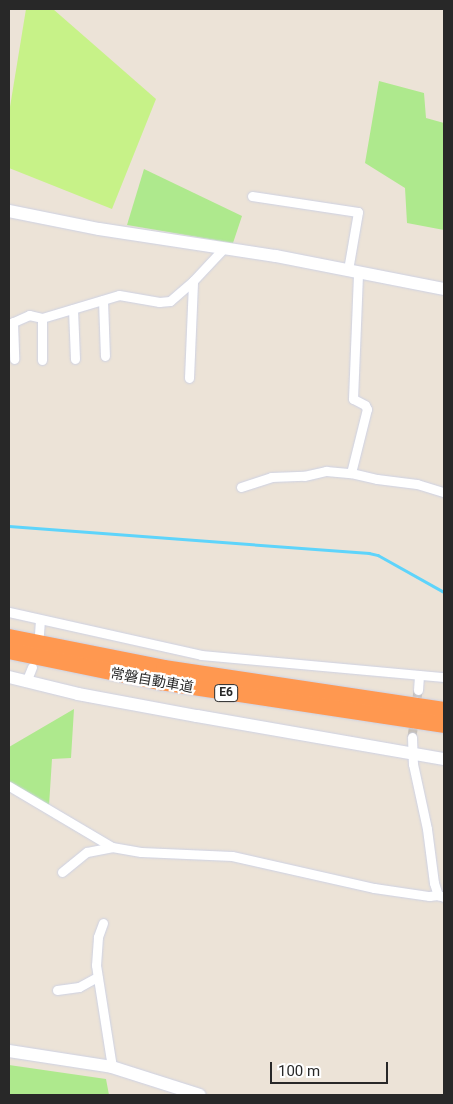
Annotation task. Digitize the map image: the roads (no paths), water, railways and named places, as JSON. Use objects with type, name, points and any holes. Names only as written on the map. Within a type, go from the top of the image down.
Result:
[{"type":"highway","name":"常磐自動車道","points":[[9,637],[173,670],[444,710]]},
{"type":"highway","name":"常磐自動車道","points":[[9,651],[160,682],[444,725]]},
{"type":"street","points":[[252,196],[358,212],[353,271],[353,399],[365,405],[367,409],[351,473]]},
{"type":"street","points":[[9,211],[109,231],[224,248],[444,289]]},
{"type":"street","points":[[14,359],[11,323],[28,315],[42,318],[119,295],[159,302],[170,301],[193,281],[224,248]]},
{"type":"street","points":[[189,378],[193,281]]},
{"type":"street","points":[[103,300],[105,356]]},
{"type":"street","points":[[73,310],[75,359]]},
{"type":"street","points":[[42,318],[42,360]]},
{"type":"street","points":[[241,487],[271,477],[304,476],[326,471],[351,473],[377,479],[417,484],[444,492]]},
{"type":"street","points":[[9,612],[40,621],[201,655],[444,678]]},
{"type":"street","points":[[39,634],[40,621]]},
{"type":"street","points":[[26,682],[32,667]]},
{"type":"street","points":[[418,690],[419,675]]},
{"type":"street","points":[[9,678],[197,716],[444,759]]},
{"type":"street","points":[[62,872],[86,852],[112,847],[141,852],[232,856],[374,888],[441,896],[412,754],[412,737]]},
{"type":"street","points":[[9,786],[112,847]]},
{"type":"street","points":[[103,923],[97,948],[98,977],[112,1067]]},
{"type":"street","points":[[58,990],[79,987],[98,977]]},
{"type":"street","points":[[9,1051],[112,1067],[200,1095]]},
{"type":"waterway","points":[[9,526],[369,553],[378,555],[444,592]]},
{"type":"tunnel","points":[[412,737],[418,690]]}]
